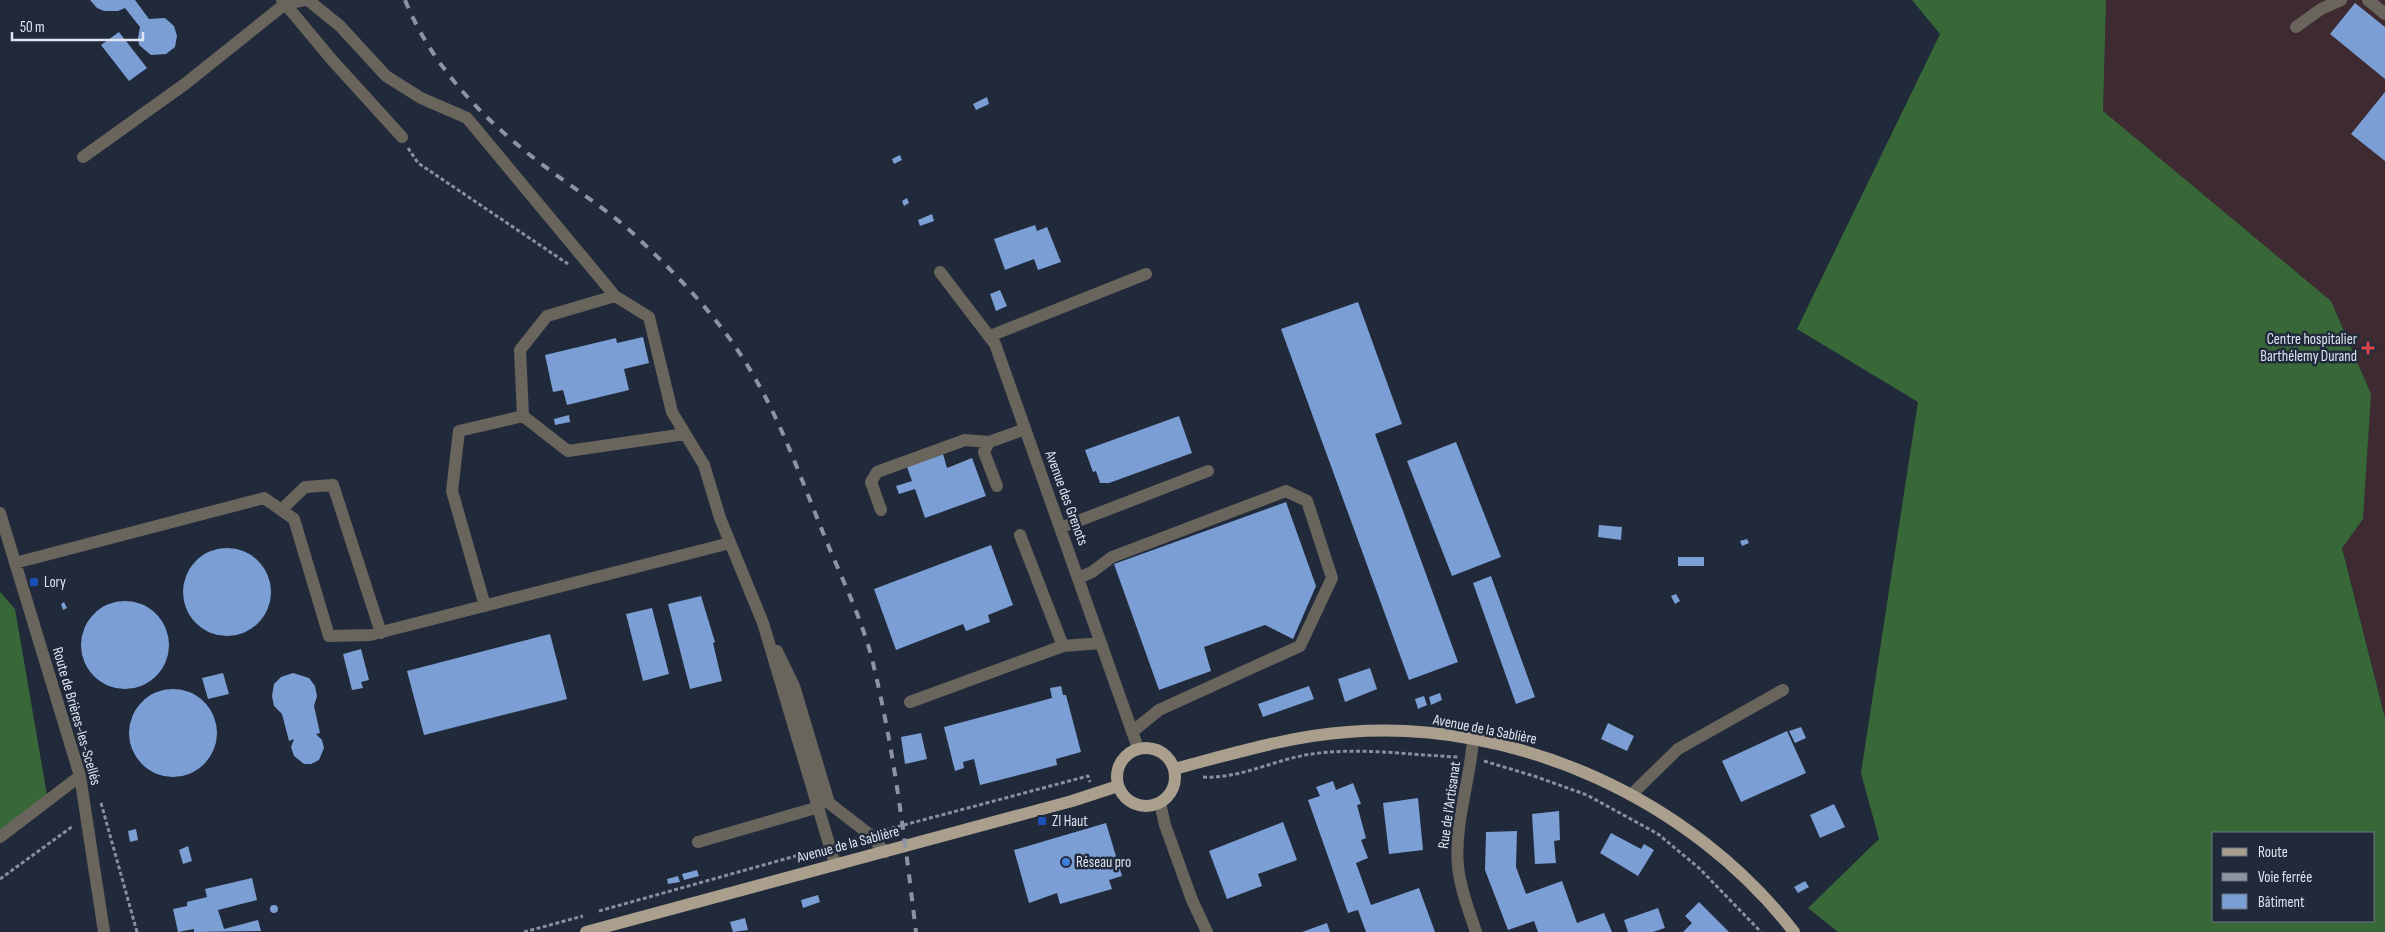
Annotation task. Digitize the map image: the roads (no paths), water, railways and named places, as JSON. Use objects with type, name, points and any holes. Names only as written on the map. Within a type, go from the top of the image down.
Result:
[{"type":"main road","name":"Avenue de la Sablière","points":[[1174,769],[1284,740],[1349,732],[1415,732],[1473,740],[1524,750],[1580,770],[1631,795],[1699,838],[1732,866],[1794,932]]},
{"type":"main road","points":[[1138,748],[1157,749],[1170,760],[1174,769],[1174,785],[1169,795],[1160,803],[1143,806],[1132,803],[1124,796],[1118,786],[1117,776],[1121,762],[1128,754],[1138,748]]},
{"type":"main road","name":"Avenue de la Sablière","points":[[586,932],[1072,801],[1118,786]]},
{"type":"street","points":[[83,157],[185,84],[284,2],[306,0],[340,26],[386,76],[421,98],[467,118],[615,296],[650,316],[672,412],[704,465],[720,518],[730,543],[763,623],[794,686],[829,803],[869,834],[884,852]]},
{"type":"street","points":[[2296,27],[2321,9],[2341,0]]},
{"type":"street","points":[[2368,0],[2385,14]]},
{"type":"street","points":[[284,2],[332,60],[402,136]]},
{"type":"street","name":"Avenue des Grenots","points":[[940,272],[990,336],[1138,748]]},
{"type":"street","points":[[990,336],[1146,274]]},
{"type":"street","points":[[522,416],[520,350],[547,316],[615,296]]},
{"type":"street","points":[[522,416],[568,451],[686,434]]},
{"type":"street","points":[[485,606],[452,490],[459,431],[522,416]]},
{"type":"street","points":[[881,510],[871,482],[877,472],[965,440],[989,442],[1025,430]]},
{"type":"street","points":[[989,442],[984,452],[997,486]]},
{"type":"street","points":[[1060,528],[1208,471]]},
{"type":"street","points":[[281,510],[305,487],[333,485],[381,632]]},
{"type":"street","points":[[1078,578],[1092,572],[1112,557],[1286,491],[1307,501],[1332,578],[1300,646],[1159,710],[1132,732]]},
{"type":"street","points":[[15,563],[264,498],[294,518],[329,636],[370,635],[730,543]]},
{"type":"street","name":"Route de Brières-les-Scellés","points":[[0,513],[80,776],[88,816],[104,932]]},
{"type":"street","points":[[1020,534],[1063,646]]},
{"type":"street","points":[[763,623],[835,864]]},
{"type":"street","points":[[910,702],[1063,646],[1101,643]]},
{"type":"street","points":[[1631,795],[1678,748],[1782,690]]},
{"type":"street","name":"Rue de l'Artisanat","points":[[1473,740],[1472,758],[1459,834],[1457,865],[1465,900],[1476,932]]},
{"type":"street","points":[[0,837],[80,776]]},
{"type":"street","points":[[1160,803],[1192,900],[1207,932]]},
{"type":"street","points":[[698,842],[819,807]]},
{"type":"railway","points":[[405,0],[417,26],[432,51],[449,75],[488,118],[532,157],[611,215],[657,256],[686,286],[713,317],[738,351],[771,408],[856,611],[872,659],[893,760],[916,932]]},
{"type":"place","name":"Centre hospitalier Barthélemy Durand","points":[[2368,348]]},
{"type":"place","name":"Lory","points":[[34,582]]},
{"type":"place","name":"ZI Haut","points":[[1042,821]]},
{"type":"place","name":"Réseau pro","points":[[1066,862]]}]
